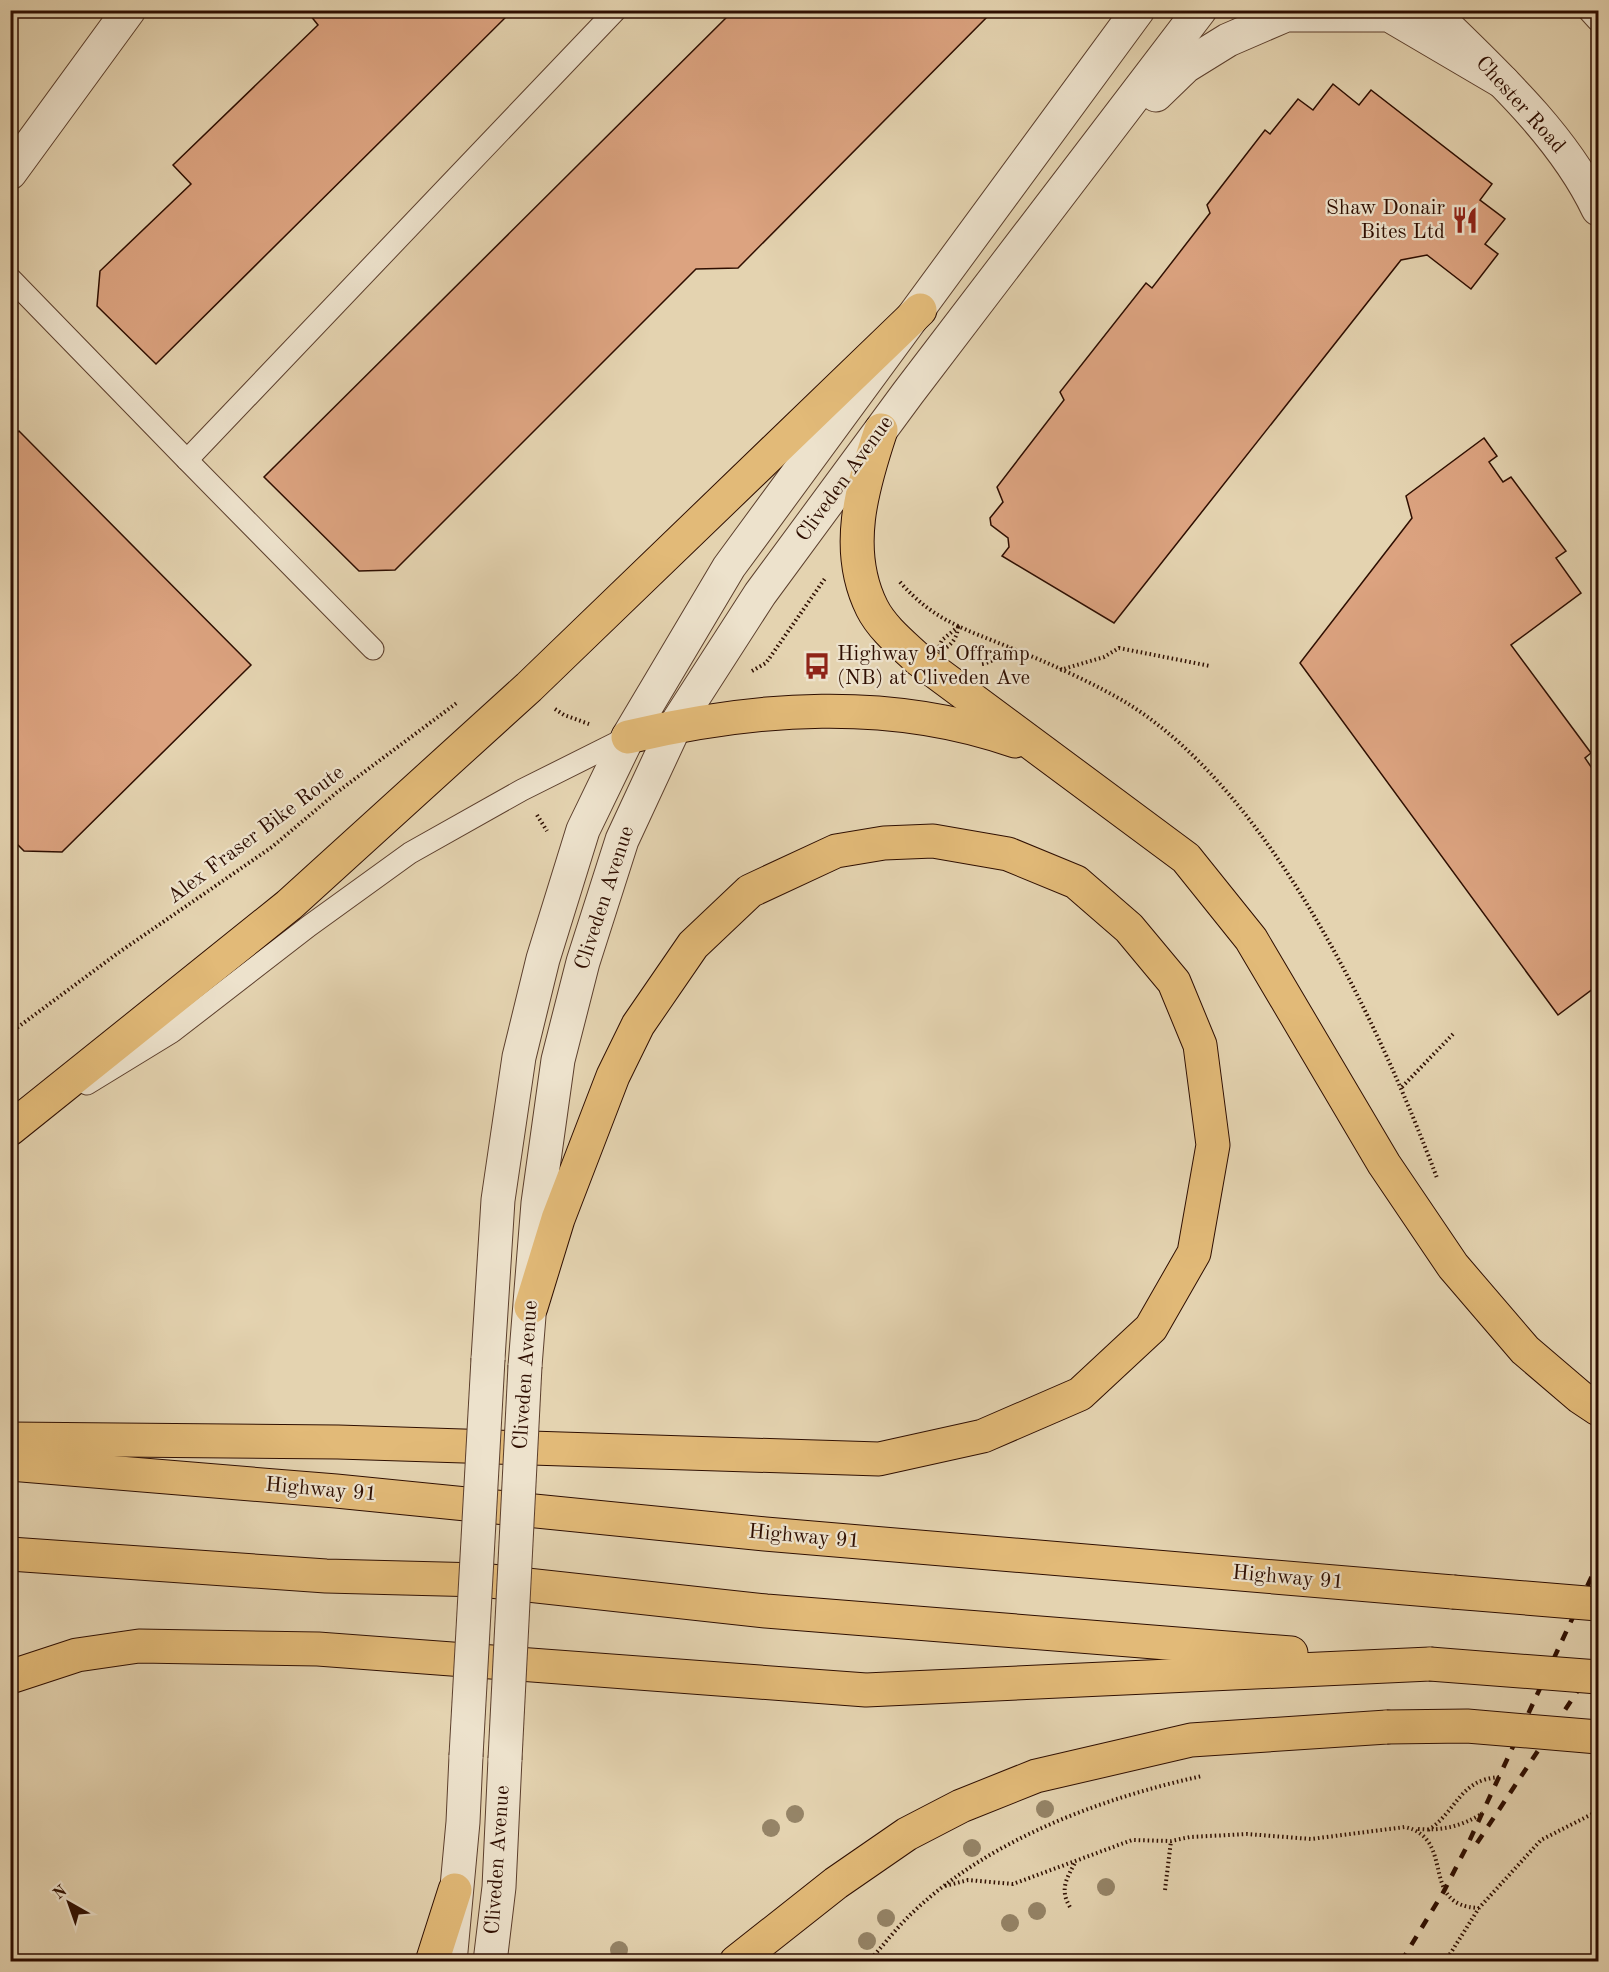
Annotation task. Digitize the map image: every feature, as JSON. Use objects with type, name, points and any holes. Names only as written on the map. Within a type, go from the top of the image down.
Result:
[{"type":"highway","points":[[10,1130],[290,905],[529,687],[920,310]]},
{"type":"highway","points":[[881,430],[861,489],[857,544],[859,566],[872,608],[894,637],[918,659],[1186,858],[1251,939],[1384,1164],[1453,1266],[1525,1350],[1580,1397],[1599,1409]]},
{"type":"highway","points":[[628,737],[675,726],[816,711],[881,711],[976,728],[1039,750]]},
{"type":"highway","points":[[10,1439],[338,1442],[879,1459],[983,1436],[1080,1394],[1151,1328],[1194,1253],[1213,1145],[1200,1045],[1174,982],[1129,928],[1076,882],[1008,854],[933,841],[884,843],[836,851],[750,891],[693,945],[638,1025],[613,1076],[566,1197],[531,1307]]},
{"type":"highway","name":"Highway 91","points":[[10,1464],[336,1491],[765,1534],[1599,1604]]},
{"type":"highway","points":[[10,1554],[326,1576],[481,1580],[766,1611],[1599,1677]]},
{"type":"highway","points":[[10,1677],[77,1655],[139,1646],[318,1649],[866,1690],[1430,1664]]},
{"type":"highway","points":[[736,1962],[836,1883],[907,1834],[961,1806],[1036,1776],[1191,1740],[1387,1728],[1467,1726],[1599,1737]]},
{"type":"highway","points":[[768,1962],[836,1883]]},
{"type":"highway","points":[[432,1962],[455,1890]]},
{"type":"street","points":[[10,172],[129,10]]},
{"type":"street","name":"Cliveden Avenue","points":[[490,1962],[499,1887],[525,1366],[538,1203],[558,1060],[583,962],[622,840],[675,726],[759,594],[1072,176],[1200,10]]},
{"type":"street","name":"Chester Road","points":[[1430,10],[1503,81],[1583,177],[1599,209]]},
{"type":"street","name":"Cliveden Avenue","points":[[450,1962],[463,1822],[498,1200],[519,1057],[543,960],[583,830],[628,737],[729,567],[920,310],[1137,11]]},
{"type":"street","points":[[1072,176],[1186,66],[1228,40],[1286,15],[1389,15],[1503,81]]},
{"type":"lane","points":[[187,460],[616,10]]},
{"type":"lane","points":[[1588,10],[1599,21]]},
{"type":"lane","points":[[10,279],[373,649]]},
{"type":"lane","points":[[10,1130],[172,1032],[309,926],[410,853],[522,790],[628,737]]},
{"type":"path","points":[[750,672],[766,663],[828,574]]},
{"type":"path","points":[[1059,670],[1104,657],[1119,648],[1210,666]]},
{"type":"path","points":[[975,664],[992,662],[1003,652],[1014,649]]},
{"type":"path","name":"Alex Fraser Bike Route","points":[[10,1033],[118,953],[272,847],[336,793],[464,697]]},
{"type":"path","points":[[550,705],[564,715],[594,726]]},
{"type":"path","points":[[1402,1087],[1454,1034]]},
{"type":"path","points":[[868,1962],[909,1917],[945,1886],[1021,1838],[1108,1803],[1169,1784],[1212,1774]]},
{"type":"path","points":[[1428,1830],[1474,1783],[1487,1778],[1500,1778]]},
{"type":"path","points":[[1444,1962],[1479,1908],[1541,1840],[1599,1811]]},
{"type":"path","points":[[945,1886],[969,1880],[1013,1884],[1132,1840],[1171,1841],[1190,1837],[1247,1834],[1311,1839],[1379,1828],[1445,1829],[1467,1823],[1483,1813]]},
{"type":"path","points":[[1417,1829],[1429,1839],[1444,1891],[1466,1908],[1479,1908]]},
{"type":"path","points":[[1165,1890],[1171,1841]]},
{"type":"path","points":[[1070,1907],[1064,1897],[1063,1888],[1076,1861]]},
{"type":"building","points":[[306,10],[513,10],[156,364],[97,306],[100,271],[191,184],[173,165],[318,25]]},
{"type":"building","points":[[734,10],[994,10],[738,268],[696,269],[395,570],[359,571],[264,477]]},
{"type":"building","points":[[1333,84],[1359,105],[1371,90],[1492,184],[1480,200],[1505,219],[1485,244],[1498,254],[1471,289],[1427,255],[1401,260],[1114,623],[1002,556],[1009,547],[1008,538],[991,525],[990,518],[1003,502],[997,487],[1064,400],[1060,392],[1146,283],[1152,288],[1210,213],[1207,205],[1265,130],[1270,134],[1298,99],[1313,110]]},
{"type":"building","points":[[19,431],[251,665],[62,852],[24,851],[10,837],[10,439]]},
{"type":"building","points":[[1484,438],[1497,456],[1489,462],[1503,482],[1511,477],[1566,551],[1556,558],[1581,593],[1511,645],[1591,753],[1585,758],[1598,777],[1598,985],[1558,1015],[1300,663],[1412,518],[1406,496]]},
{"type":"railway","points":[[1401,1962],[1444,1891],[1467,1846],[1598,1563]]},
{"type":"railway","points":[[1477,1843],[1598,1660]]},
{"type":"place","name":"Shaw Donair Bites Ltd","points":[[1465,220]]},
{"type":"place","name":"Highway 91 Offramp (NB) at Cliveden Ave","points":[[817,666]]}]
